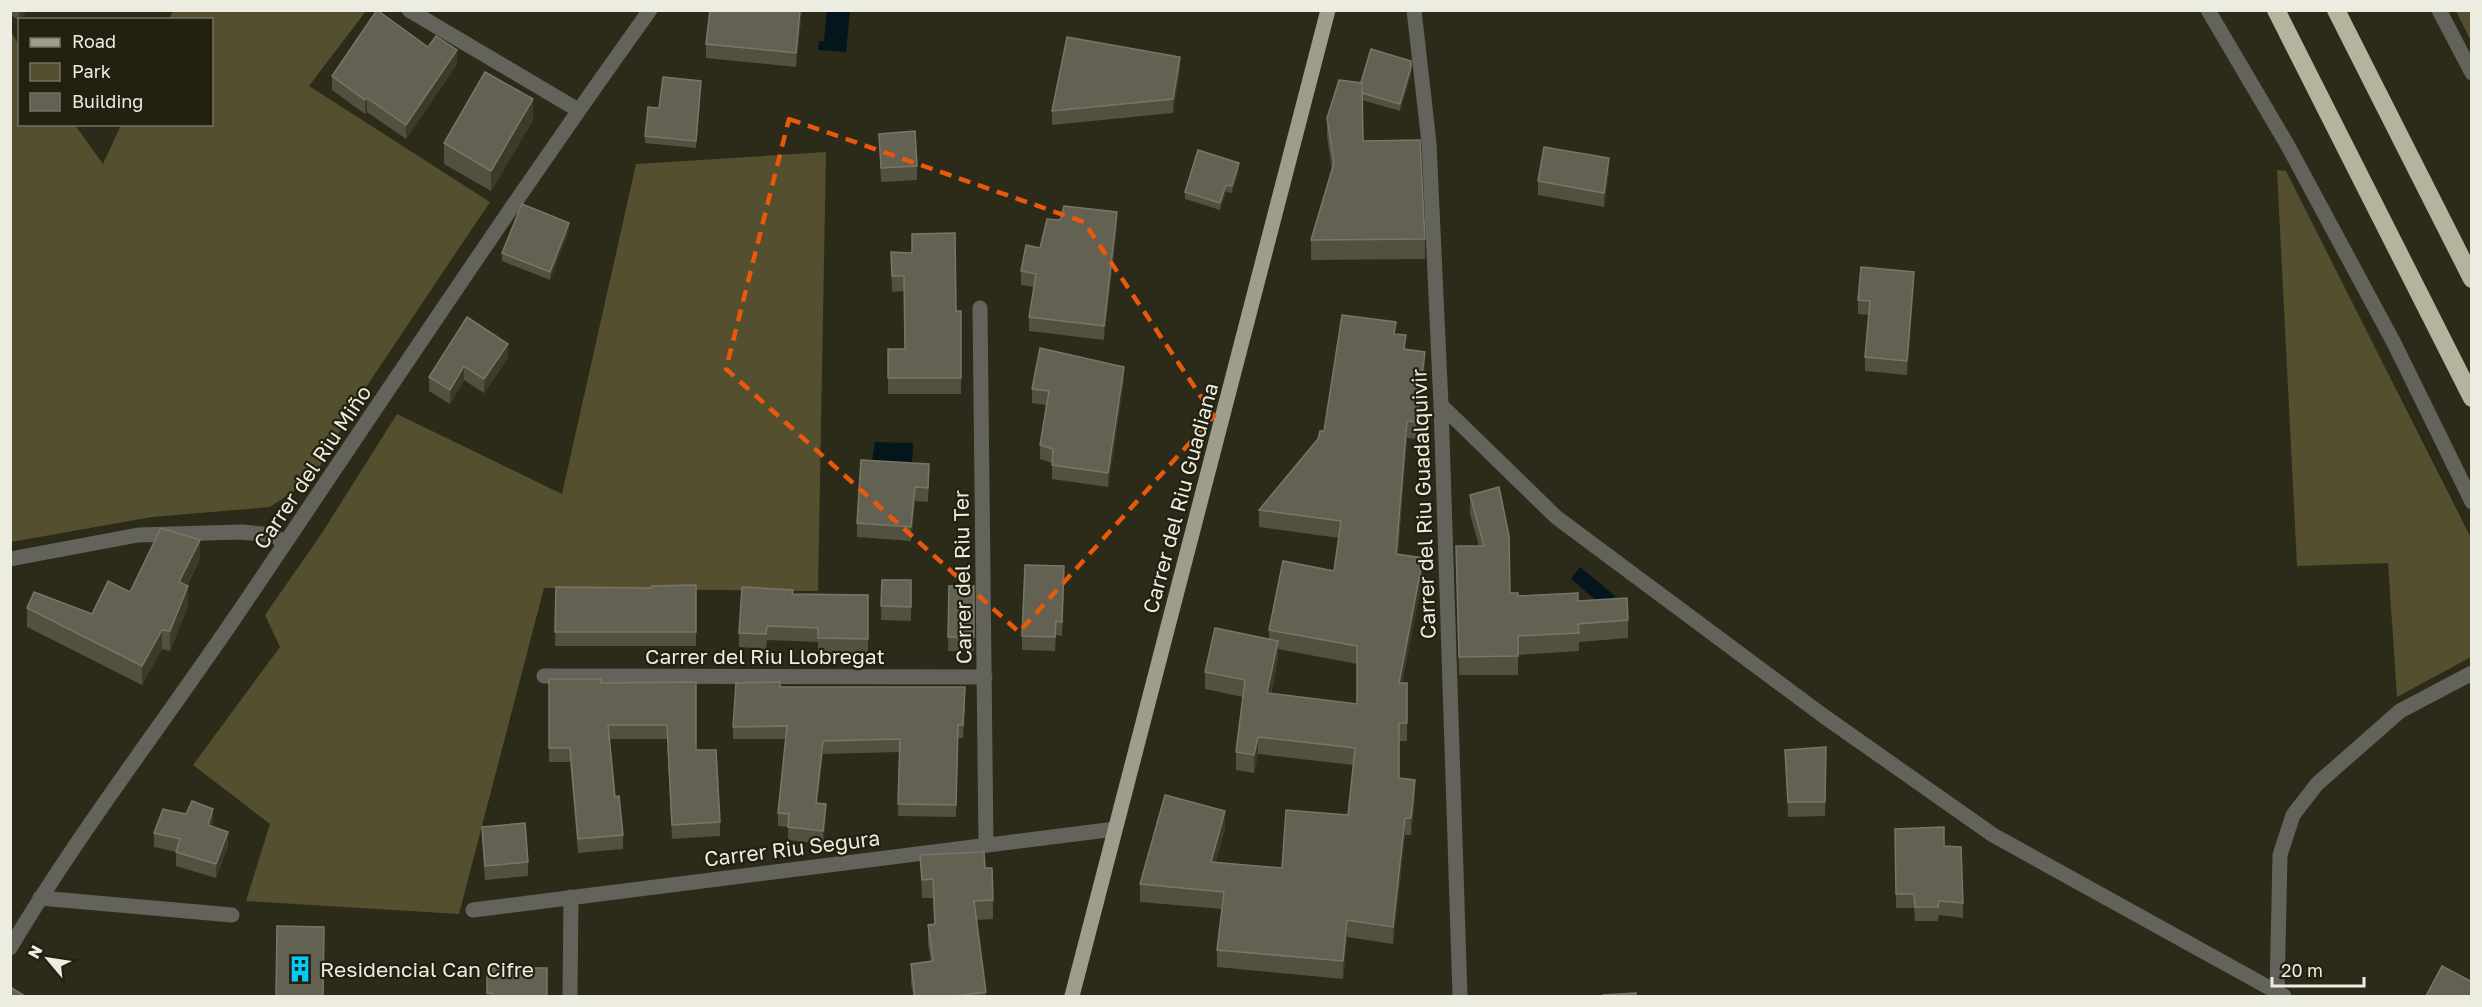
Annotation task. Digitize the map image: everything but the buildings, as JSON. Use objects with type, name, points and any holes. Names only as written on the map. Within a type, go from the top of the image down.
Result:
[{"type":"highway","points":[[2271,10],[2290,37]]},
{"type":"highway","points":[[2276,10],[2472,398]]},
{"type":"highway","points":[[2336,10],[2472,279]]},
{"type":"main road","name":"Carrer del Riu Guadiana","points":[[1072,996],[1328,10]]},
{"type":"street","points":[[409,10],[578,110]]},
{"type":"street","name":"Carrer del Riu Miño","points":[[10,948],[40,898],[285,543],[578,110],[650,10]]},
{"type":"street","name":"Carrer del Riu Guadalquivir","points":[[1414,10],[1429,143],[1442,405],[1460,996]]},
{"type":"street","points":[[2208,10],[2288,146],[2377,312],[2472,502]]},
{"type":"street","points":[[2439,10],[2472,73]]},
{"type":"street","name":"Carrer del Riu Ter","points":[[980,308],[986,845]]},
{"type":"street","points":[[1442,405],[1556,517],[1825,717],[1993,835],[2280,994],[2280,855],[2293,815],[2317,784],[2400,711],[2472,673]]},
{"type":"street","points":[[10,559],[138,535],[241,532],[273,535],[285,543]]},
{"type":"street","name":"Carrer del Riu Llobregat","points":[[544,676],[985,676]]},
{"type":"street","name":"Carrer Riu Segura","points":[[473,910],[1115,829]]},
{"type":"street","points":[[570,996],[571,897]]},
{"type":"street","points":[[40,898],[232,915]]},
{"type":"highlighted area","points":[[789,119],[1084,222],[1214,416],[1019,632],[726,369]]},
{"type":"green space","points":[[173,11],[366,11],[309,86],[490,202],[360,396],[313,478],[270,507],[152,517],[11,542],[11,32],[18,43],[18,126],[76,126],[103,164],[121,126],[213,126],[213,18],[170,18]]},
{"type":"green space","points":[[2456,11],[2471,11],[2471,41]]},
{"type":"green space","points":[[826,152],[818,591],[544,588],[459,914],[246,901],[270,824],[193,765],[280,647],[265,615],[322,533],[397,414],[562,494],[636,164]]},
{"type":"green space","points":[[2277,170],[2286,171],[2471,538],[2471,657],[2397,697],[2388,563],[2297,566]]},
{"type":"shaded area","points":[[827,11],[850,11],[846,52],[818,50],[819,41],[824,41]]},
{"type":"shaded area","points":[[875,442],[913,443],[912,462],[872,461]]},
{"type":"shaded area","points":[[1580,567],[1615,596],[1605,608],[1571,579]]},
{"type":"place","name":"Residencial Can Cifre","points":[[300,969]]}]
